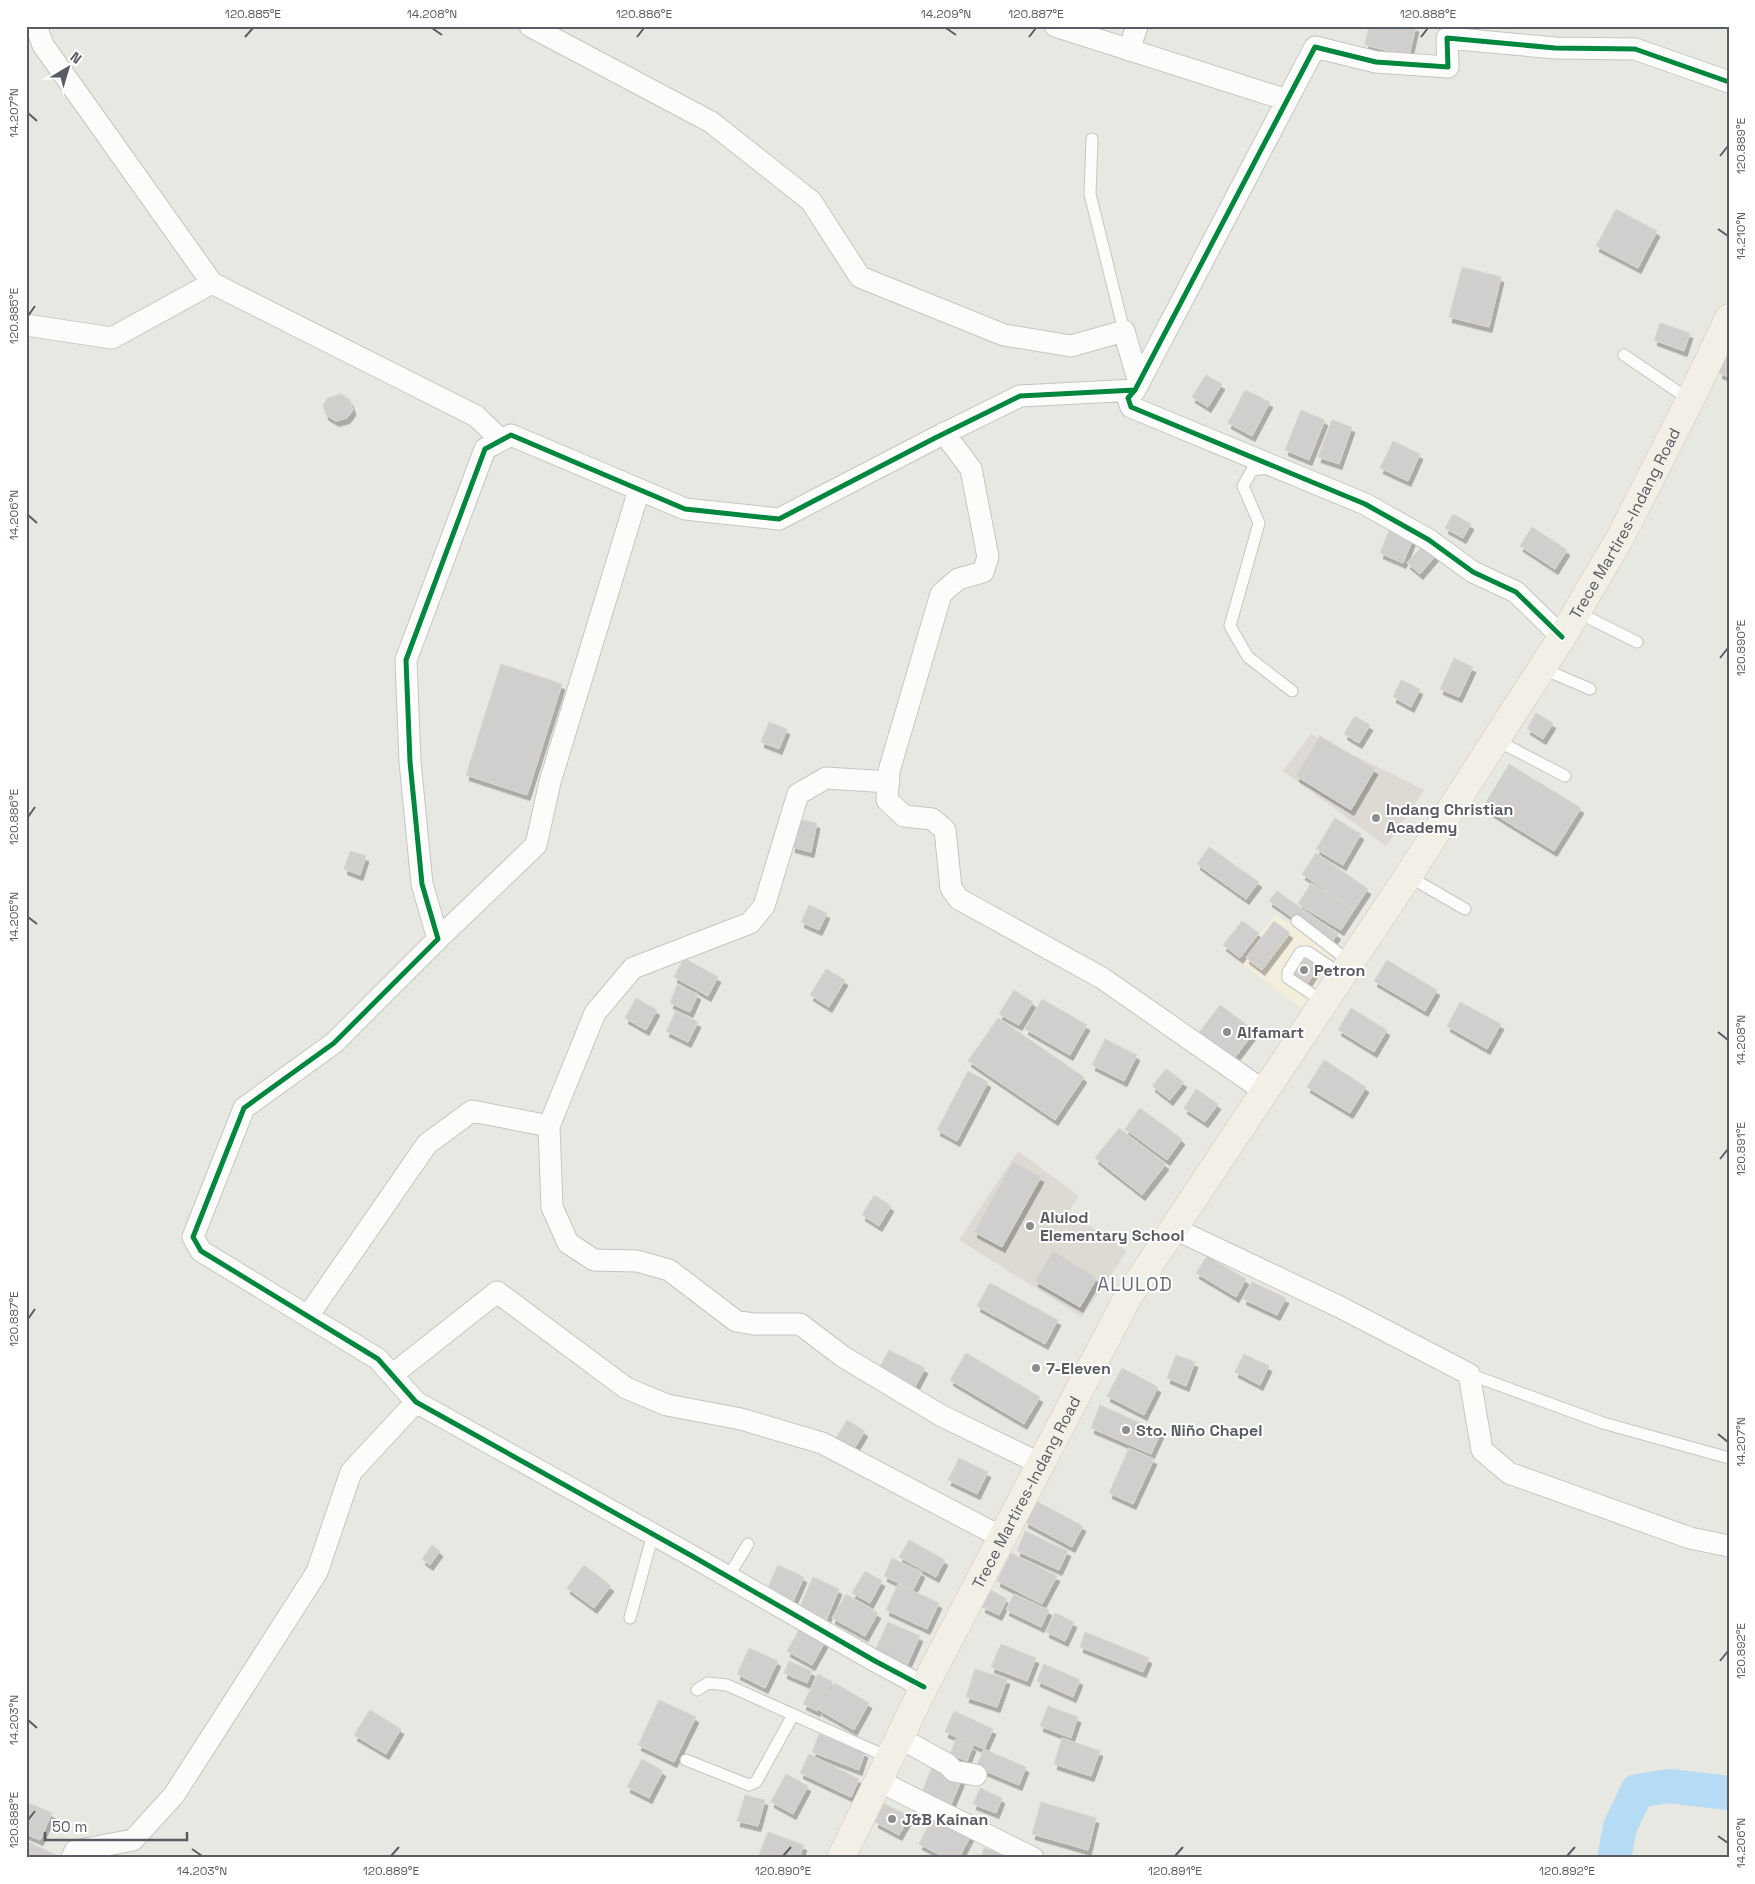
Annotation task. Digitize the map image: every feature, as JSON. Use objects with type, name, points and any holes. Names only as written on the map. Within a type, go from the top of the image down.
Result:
[{"type":"main road","name":"Trece Martires-Indang Road","points":[[840,1858],[924,1687],[1128,1296],[1408,876],[1562,637],[1621,536],[1729,318]]},
{"type":"street","points":[[36,26],[43,45],[212,283],[476,416],[502,440]]},
{"type":"street","points":[[530,26],[710,122],[811,201],[860,277],[1004,335],[1071,346],[1124,331],[1137,386]]},
{"type":"street","points":[[1055,26],[1287,100]]},
{"type":"street","points":[[1129,50],[1137,26]]},
{"type":"street","points":[[1562,637],[1516,592],[1473,572],[1429,540],[1365,504],[1131,407],[1128,398],[1137,386],[1315,47],[1376,62],[1448,67],[1447,38],[1555,48],[1635,49],[1729,82]]},
{"type":"street","points":[[26,325],[112,338],[212,283]]},
{"type":"street","points":[[438,939],[422,884],[410,762],[406,660],[485,449],[511,435],[686,509],[779,519],[1020,396],[1137,386]]},
{"type":"street","points":[[944,434],[971,469],[988,557],[982,572],[958,579],[940,594],[889,771],[888,800],[904,816],[932,818],[945,830],[951,888],[958,899],[1102,978],[1264,1091]]},
{"type":"street","points":[[639,490],[550,782],[536,845],[334,1043],[244,1108],[193,1237],[201,1251],[378,1359],[416,1402],[924,1687]]},
{"type":"street","points":[[889,782],[826,778],[798,794],[764,906],[750,923],[634,968],[595,1013],[549,1126],[552,1206],[568,1242],[594,1260],[637,1261],[669,1270],[736,1321],[754,1324],[800,1324],[842,1356],[942,1416],[1041,1464]]},
{"type":"street","points":[[308,1316],[427,1144],[472,1110],[549,1126]]},
{"type":"street","points":[[1173,1228],[1340,1307],[1469,1374],[1482,1450],[1509,1473],[1690,1538],[1729,1546]]},
{"type":"street","points":[[392,1375],[497,1292],[626,1388],[666,1405],[741,1420],[822,1442],[1002,1538]]},
{"type":"street","points":[[72,1858],[75,1851],[133,1840],[174,1795],[317,1572],[351,1472],[416,1402]]},
{"type":"street","points":[[890,1759],[947,1764],[954,1771],[976,1775]]},
{"type":"street","points":[[890,1759],[1033,1858]]},
{"type":"lane","points":[[1092,139],[1090,194],[1124,331]]},
{"type":"lane","points":[[1624,355],[1690,400]]},
{"type":"lane","points":[[1278,467],[1252,470],[1243,486],[1259,523],[1230,626],[1248,657],[1292,691]]},
{"type":"lane","points":[[1577,612],[1637,642]]},
{"type":"lane","points":[[1541,668],[1590,689]]},
{"type":"lane","points":[[1496,740],[1565,776]]},
{"type":"lane","points":[[1408,876],[1465,909]]},
{"type":"lane","points":[[1297,921],[1346,968]]},
{"type":"lane","points":[[1324,1002],[1288,978],[1288,972],[1300,953],[1308,952],[1346,968]]},
{"type":"lane","points":[[1469,1374],[1603,1424],[1729,1458]]},
{"type":"lane","points":[[630,1618],[653,1534]]},
{"type":"lane","points":[[728,1577],[748,1544]]},
{"type":"lane","points":[[697,1690],[708,1683],[726,1685],[890,1759]]},
{"type":"lane","points":[[686,1760],[749,1785],[756,1782],[793,1715]]},
{"type":"shaded area","name":"Indang Christian Academy","points":[[1311,734],[1424,790],[1386,846],[1283,771]]},
{"type":"shaded area","points":[[1275,914],[1335,955],[1301,1008],[1240,962]]},
{"type":"shaded area","name":"Alulod Elementary School","points":[[1018,1151],[1079,1196],[1069,1211],[1127,1251],[1082,1317],[959,1240]]},
{"type":"building","points":[[1369,26],[1416,26],[1409,56],[1365,45]]},
{"type":"building","points":[[1616,209],[1657,231],[1638,268],[1596,246]]},
{"type":"building","points":[[1462,267],[1501,277],[1489,327],[1449,317]]},
{"type":"building","points":[[1660,323],[1690,333],[1684,351],[1654,340]]},
{"type":"building","points":[[1729,349],[1729,377],[1719,373]]},
{"type":"building","points":[[1206,375],[1222,384],[1208,407],[1192,397]]},
{"type":"building","points":[[1245,390],[1270,402],[1252,436],[1228,423]]},
{"type":"building","points":[[341,394],[350,400],[353,410],[347,418],[336,421],[326,415],[323,405],[328,398]]},
{"type":"building","points":[[1301,410],[1325,420],[1309,460],[1285,450]]},
{"type":"building","points":[[1332,420],[1352,427],[1339,464],[1318,457]]},
{"type":"building","points":[[1393,441],[1420,454],[1408,481],[1380,468]]},
{"type":"building","points":[[1453,514],[1471,524],[1463,538],[1445,528]]},
{"type":"building","points":[[1391,526],[1414,536],[1403,563],[1380,553]]},
{"type":"building","points":[[1532,527],[1567,550],[1555,569],[1520,546]]},
{"type":"building","points":[[1425,543],[1437,554],[1420,574],[1407,563]]},
{"type":"building","points":[[1454,658],[1473,667],[1459,697],[1440,689]]},
{"type":"building","points":[[501,664],[562,684],[527,795],[466,775]]},
{"type":"building","points":[[1401,680],[1420,689],[1411,707],[1393,697]]},
{"type":"building","points":[[1536,713],[1553,723],[1543,739],[1527,729]]},
{"type":"building","points":[[1355,716],[1370,725],[1359,743],[1344,734]]},
{"type":"building","points":[[769,722],[787,729],[779,749],[761,742]]},
{"type":"building","points":[[1320,736],[1375,769],[1351,810],[1296,776]]},
{"type":"building","points":[[1509,764],[1581,808],[1554,851],[1483,807]]},
{"type":"building","points":[[1335,818],[1361,834],[1343,865],[1316,849]]},
{"type":"building","points":[[798,819],[817,823],[811,852],[792,847]]},
{"type":"building","points":[[1209,847],[1259,882],[1246,899],[1197,864]]},
{"type":"building","points":[[350,851],[366,856],[360,875],[344,869]]},
{"type":"building","points":[[1316,853],[1368,889],[1354,910],[1302,874]]},
{"type":"building","points":[[1311,883],[1354,910],[1341,930],[1298,904]]},
{"type":"building","points":[[1277,891],[1338,934],[1330,944],[1269,901]]},
{"type":"building","points":[[809,905],[827,913],[819,930],[801,922]]},
{"type":"building","points":[[1242,921],[1259,933],[1240,958],[1223,945]]},
{"type":"building","points":[[1274,921],[1290,933],[1262,970],[1246,958]]},
{"type":"building","name":"Petron","points":[[1302,956],[1318,967],[1307,984],[1290,973]]},
{"type":"building","points":[[684,958],[718,977],[708,996],[674,977]]},
{"type":"building","points":[[1387,960],[1437,990],[1425,1011],[1374,981]]},
{"type":"building","points":[[826,969],[845,980],[829,1007],[810,995]]},
{"type":"building","points":[[677,985],[698,994],[690,1012],[670,1003]]},
{"type":"building","points":[[1014,990],[1033,1002],[1019,1025],[999,1014]]},
{"type":"building","points":[[636,998],[657,1010],[646,1030],[625,1018]]},
{"type":"building","points":[[1042,999],[1087,1025],[1070,1055],[1025,1029]]},
{"type":"building","points":[[1460,1002],[1501,1024],[1487,1049],[1447,1026]]},
{"type":"building","name":"Alfamart","points":[[1220,1005],[1255,1031],[1233,1060],[1198,1034]]},
{"type":"building","points":[[1351,1008],[1387,1030],[1374,1052],[1338,1030]]},
{"type":"building","points":[[676,1011],[698,1022],[688,1042],[666,1031]]},
{"type":"building","points":[[998,1018],[1084,1077],[1055,1120],[968,1061]]},
{"type":"building","points":[[1105,1039],[1137,1055],[1124,1081],[1092,1065]]},
{"type":"building","points":[[1324,1060],[1366,1087],[1350,1113],[1307,1087]]},
{"type":"building","points":[[1166,1069],[1184,1082],[1170,1100],[1152,1086]]},
{"type":"building","points":[[968,1071],[988,1082],[957,1141],[937,1130]]},
{"type":"building","points":[[1196,1089],[1218,1104],[1205,1122],[1184,1108]]},
{"type":"building","points":[[1140,1108],[1182,1139],[1167,1160],[1125,1129]]},
{"type":"building","points":[[1119,1128],[1166,1164],[1142,1195],[1095,1158]]},
{"type":"building","points":[[1013,1162],[1041,1177],[1002,1247],[974,1232]]},
{"type":"building","points":[[874,1195],[891,1206],[879,1226],[862,1215]]},
{"type":"building","points":[[1053,1251],[1097,1278],[1080,1307],[1035,1281]]},
{"type":"building","points":[[1207,1256],[1246,1279],[1236,1297],[1196,1273]]},
{"type":"building","points":[[1252,1282],[1286,1298],[1277,1315],[1243,1299]]},
{"type":"building","points":[[990,1283],[1058,1320],[1045,1344],[977,1306]]},
{"type":"building","points":[[889,1350],[925,1368],[913,1391],[877,1372]]},
{"type":"building","points":[[966,1353],[1040,1397],[1024,1424],[950,1380]]},
{"type":"building","points":[[1244,1354],[1269,1366],[1260,1385],[1235,1372]]},
{"type":"building","points":[[1176,1355],[1195,1362],[1186,1386],[1167,1378]]},
{"type":"building","points":[[1122,1368],[1158,1387],[1144,1415],[1107,1396]]},
{"type":"building","name":"Sto. Niño Chapel","points":[[1100,1405],[1161,1432],[1151,1454],[1091,1428]]},
{"type":"building","points":[[847,1420],[865,1431],[854,1449],[836,1438]]},
{"type":"building","points":[[1129,1448],[1154,1459],[1133,1504],[1109,1493]]},
{"type":"building","points":[[959,1458],[988,1472],[977,1494],[948,1480]]},
{"type":"building","points":[[1036,1501],[1083,1526],[1072,1547],[1025,1522]]},
{"type":"building","points":[[1025,1531],[1068,1551],[1059,1570],[1017,1551]]},
{"type":"building","points":[[909,1540],[945,1560],[936,1577],[899,1557]]},
{"type":"building","points":[[432,1545],[440,1551],[430,1565],[422,1559]]},
{"type":"building","points":[[1011,1553],[1057,1576],[1042,1604],[997,1581]]},
{"type":"building","points":[[892,1558],[922,1572],[913,1590],[884,1576]]},
{"type":"building","points":[[584,1565],[611,1586],[594,1608],[567,1588]]},
{"type":"building","points":[[778,1565],[804,1577],[793,1602],[767,1590]]},
{"type":"building","points":[[865,1571],[882,1581],[870,1603],[852,1593]]},
{"type":"building","points":[[813,1577],[839,1589],[826,1621],[799,1609]]},
{"type":"building","points":[[898,1584],[939,1603],[927,1629],[886,1610]]},
{"type":"building","points":[[991,1590],[1007,1599],[999,1615],[982,1607]]},
{"type":"building","points":[[846,1594],[878,1613],[865,1636],[832,1618]]},
{"type":"building","points":[[1014,1594],[1049,1610],[1041,1627],[1006,1610]]},
{"type":"building","points":[[1055,1613],[1074,1622],[1065,1641],[1046,1632]]},
{"type":"building","points":[[888,1622],[920,1636],[907,1665],[875,1651]]},
{"type":"building","points":[[800,1628],[825,1642],[812,1665],[787,1651]]},
{"type":"building","points":[[1085,1632],[1149,1658],[1143,1672],[1080,1647]]},
{"type":"building","points":[[1001,1644],[1036,1658],[1027,1681],[991,1667]]},
{"type":"building","points":[[749,1648],[778,1661],[765,1688],[737,1674]]},
{"type":"building","points":[[789,1661],[812,1671],[807,1683],[784,1673]]},
{"type":"building","points":[[1044,1664],[1080,1680],[1073,1697],[1037,1681]]},
{"type":"building","points":[[975,1669],[1007,1679],[997,1707],[966,1697]]},
{"type":"building","points":[[818,1674],[833,1682],[817,1711],[803,1704]]},
{"type":"building","points":[[835,1683],[869,1703],[854,1730],[819,1710]]},
{"type":"building","points":[[659,1700],[696,1717],[674,1762],[638,1745]]},
{"type":"building","points":[[1048,1706],[1078,1717],[1071,1738],[1040,1726]]},
{"type":"building","points":[[370,1710],[401,1729],[386,1754],[354,1735]]},
{"type":"building","points":[[954,1711],[993,1729],[984,1749],[945,1732]]},
{"type":"building","points":[[819,1734],[865,1752],[859,1770],[812,1752]]},
{"type":"building","points":[[1062,1738],[1100,1751],[1091,1776],[1054,1764]]},
{"type":"building","points":[[956,1739],[973,1746],[967,1761],[950,1754]]},
{"type":"building","points":[[984,1749],[1026,1767],[1019,1785],[976,1767]]},
{"type":"building","points":[[809,1754],[859,1779],[851,1797],[800,1773]]},
{"type":"building","points":[[642,1759],[663,1771],[649,1798],[627,1787]]},
{"type":"building","points":[[933,1764],[963,1776],[948,1812],[919,1800]]},
{"type":"building","points":[[786,1774],[808,1786],[793,1814],[771,1802]]},
{"type":"building","points":[[980,1788],[1002,1798],[996,1813],[973,1804]]},
{"type":"building","points":[[745,1795],[765,1800],[758,1826],[737,1821]]},
{"type":"building","points":[[26,1802],[52,1813],[40,1840],[26,1834]]},
{"type":"building","points":[[1041,1802],[1096,1818],[1088,1850],[1032,1834]]},
{"type":"building","name":"J&B Kainan","points":[[884,1804],[910,1816],[899,1835],[875,1822]]},
{"type":"building","points":[[934,1814],[972,1833],[959,1858],[946,1858],[919,1844]]},
{"type":"building","points":[[768,1832],[804,1845],[799,1858],[768,1858],[759,1854]]},
{"type":"building","points":[[26,1841],[56,1855],[54,1858],[26,1858]]},
{"type":"building","points":[[984,1848],[1020,1858],[981,1858]]},
{"type":"waterway","points":[[1614,1858],[1620,1827],[1637,1791],[1669,1786],[1729,1793]]},
{"type":"cycle path","points":[[1562,637],[1516,592],[1473,572],[1429,540],[1365,504],[1131,407],[1128,398],[1135,390],[1315,47],[1376,62],[1448,67],[1447,38],[1555,48],[1635,49],[1729,82]]},
{"type":"cycle path","points":[[924,1687],[416,1402],[378,1359],[201,1251],[193,1237],[244,1108],[334,1043],[438,939],[422,884],[410,762],[406,660],[485,449],[511,435],[685,509],[779,519],[1020,396],[1135,390]]},
{"type":"place","name":"Indang Christian Academy","points":[[1376,818]]},
{"type":"place","name":"Petron","points":[[1304,970]]},
{"type":"place","name":"Alfamart","points":[[1227,1032]]},
{"type":"place","name":"Alulod Elementary School","points":[[1030,1226]]},
{"type":"place","name":"7-Eleven","points":[[1036,1368]]},
{"type":"place","name":"Sto. Niño Chapel","points":[[1126,1430]]},
{"type":"place","name":"J&B Kainan","points":[[892,1819]]},
{"type":"district","name":"ALULOD","points":[[1135,1284]]}]
